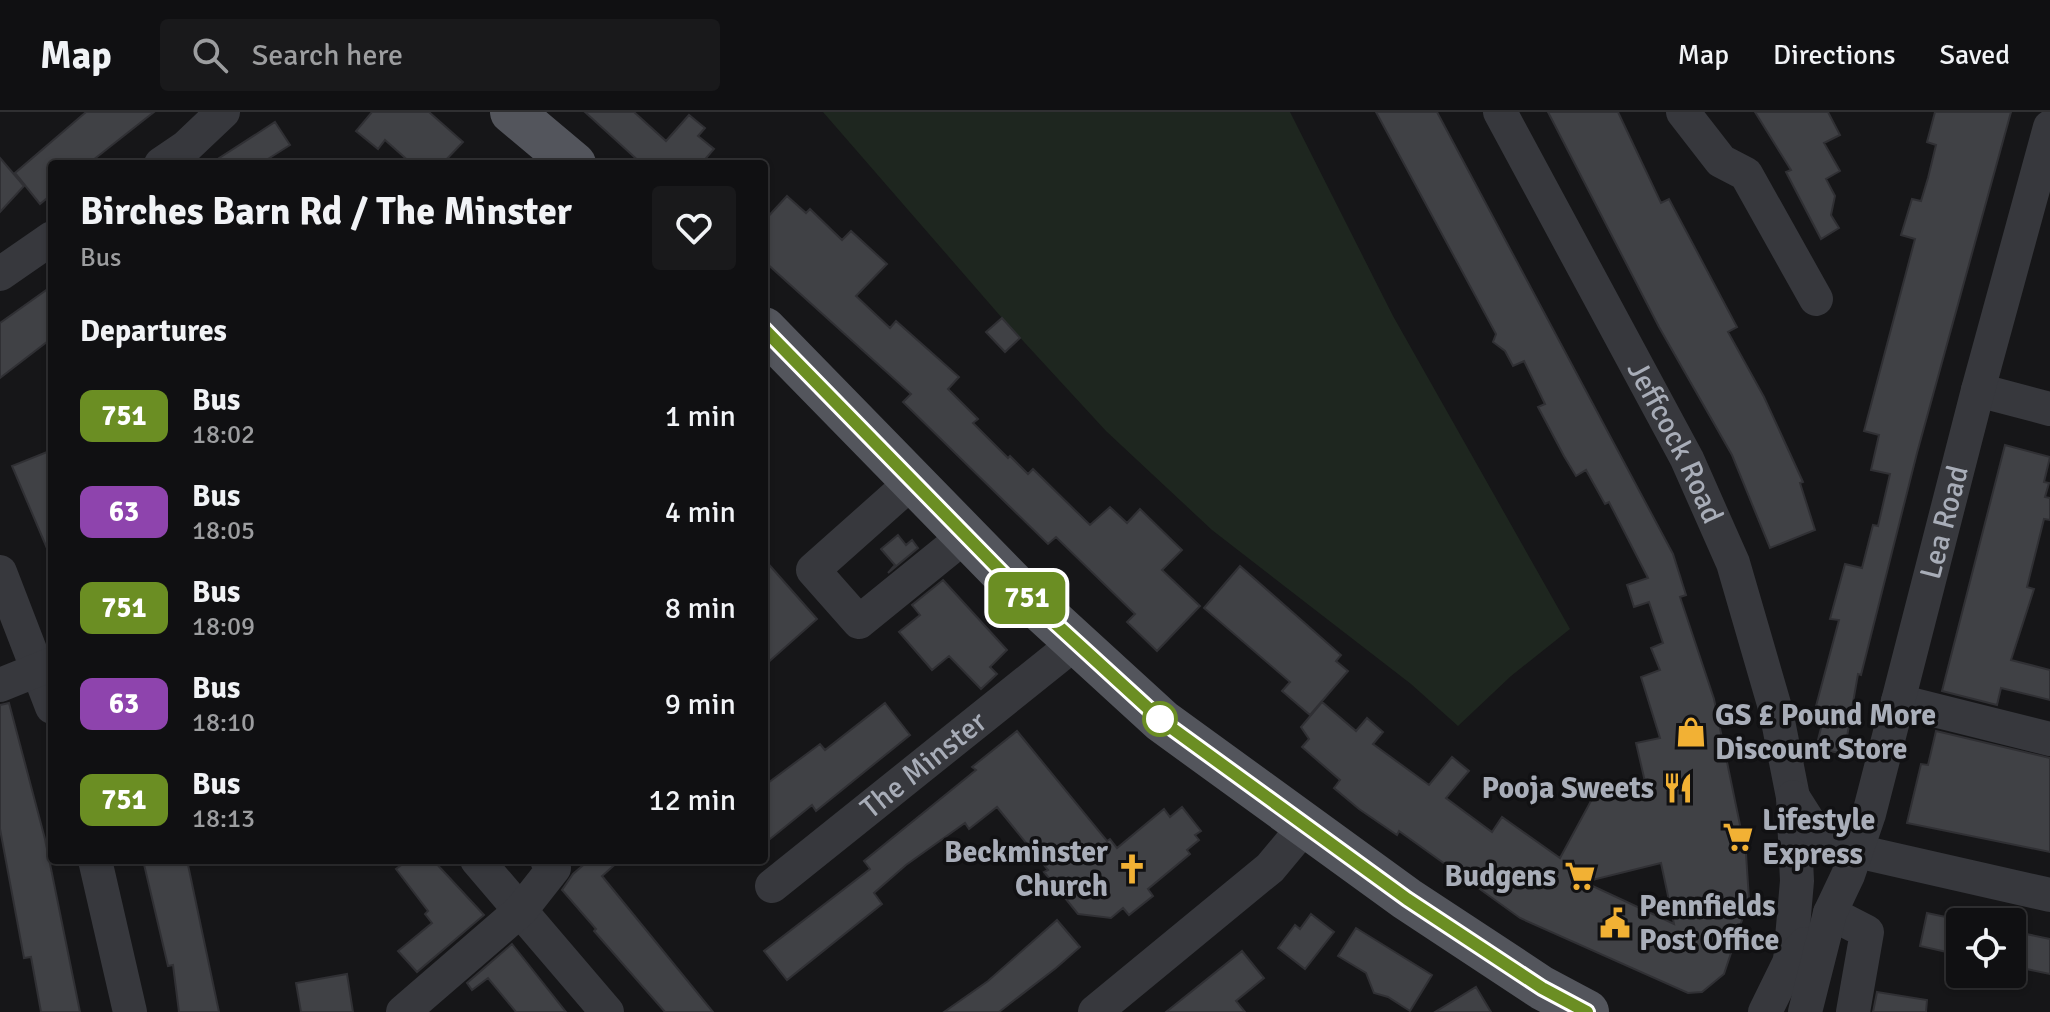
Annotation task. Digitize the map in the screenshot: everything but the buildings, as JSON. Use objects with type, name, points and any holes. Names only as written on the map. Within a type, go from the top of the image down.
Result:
[{"type":"main road","points":[[512,112],[569,160]]},
{"type":"main road","points":[[768,333],[1074,644],[1162,721],[1305,826],[1483,950],[1587,1012]]},
{"type":"street","points":[[167,160],[186,147],[223,112]]},
{"type":"street","name":"Jeffcock Road","points":[[1500,112],[1720,528],[1749,614],[1776,711],[1793,797],[1797,881],[1790,961]]},
{"type":"street","points":[[1683,112],[1721,161],[1746,174],[1816,299]]},
{"type":"street","name":"Lea Road","points":[[1805,1012],[1830,913],[1856,853],[2050,127]]},
{"type":"street","points":[[0,274],[48,241]]},
{"type":"street","points":[[1978,390],[2050,409]]},
{"type":"street","points":[[913,481],[813,570],[859,622],[965,536]]},
{"type":"street","points":[[0,572],[46,666],[0,685]]},
{"type":"street","name":"The Minster","points":[[772,886],[1074,644]]},
{"type":"street","points":[[1898,701],[2050,739]]},
{"type":"street","name":"Jeffcock Road","points":[[1793,797],[1824,839],[1856,853],[2050,895]]},
{"type":"street","points":[[1095,1012],[1270,868],[1305,826]]},
{"type":"street","points":[[96,864],[130,1012]]},
{"type":"street","points":[[481,864],[607,1012]]},
{"type":"street","points":[[403,1012],[521,910],[554,868],[550,864]]},
{"type":"street","points":[[1830,913],[1867,932],[1853,1012]]},
{"type":"street","name":"Lea Road","points":[[1765,1012],[1790,961],[1830,913]]},
{"type":"shaded area","points":[[823,112],[1290,112],[1393,316],[1570,629],[1511,676],[1458,726],[1411,684],[1212,530],[1106,431],[1002,318]]},
{"type":"bus line","name":"751","points":[[768,333],[1021,592],[1074,644],[1162,721],[1407,899],[1542,988],[1587,1012]]},
{"type":"place","name":"GS £ Pound More Discount Store","points":[[1691,732]]},
{"type":"place","name":"Pooja Sweets","points":[[1678,788]]},
{"type":"place","name":"Lifestyle Express","points":[[1738,837]]},
{"type":"place","name":"Beckminster Church","points":[[1132,869]]},
{"type":"place","name":"Budgens","points":[[1580,876]]},
{"type":"place","name":"Pennfields Post Office","points":[[1615,923]]}]
